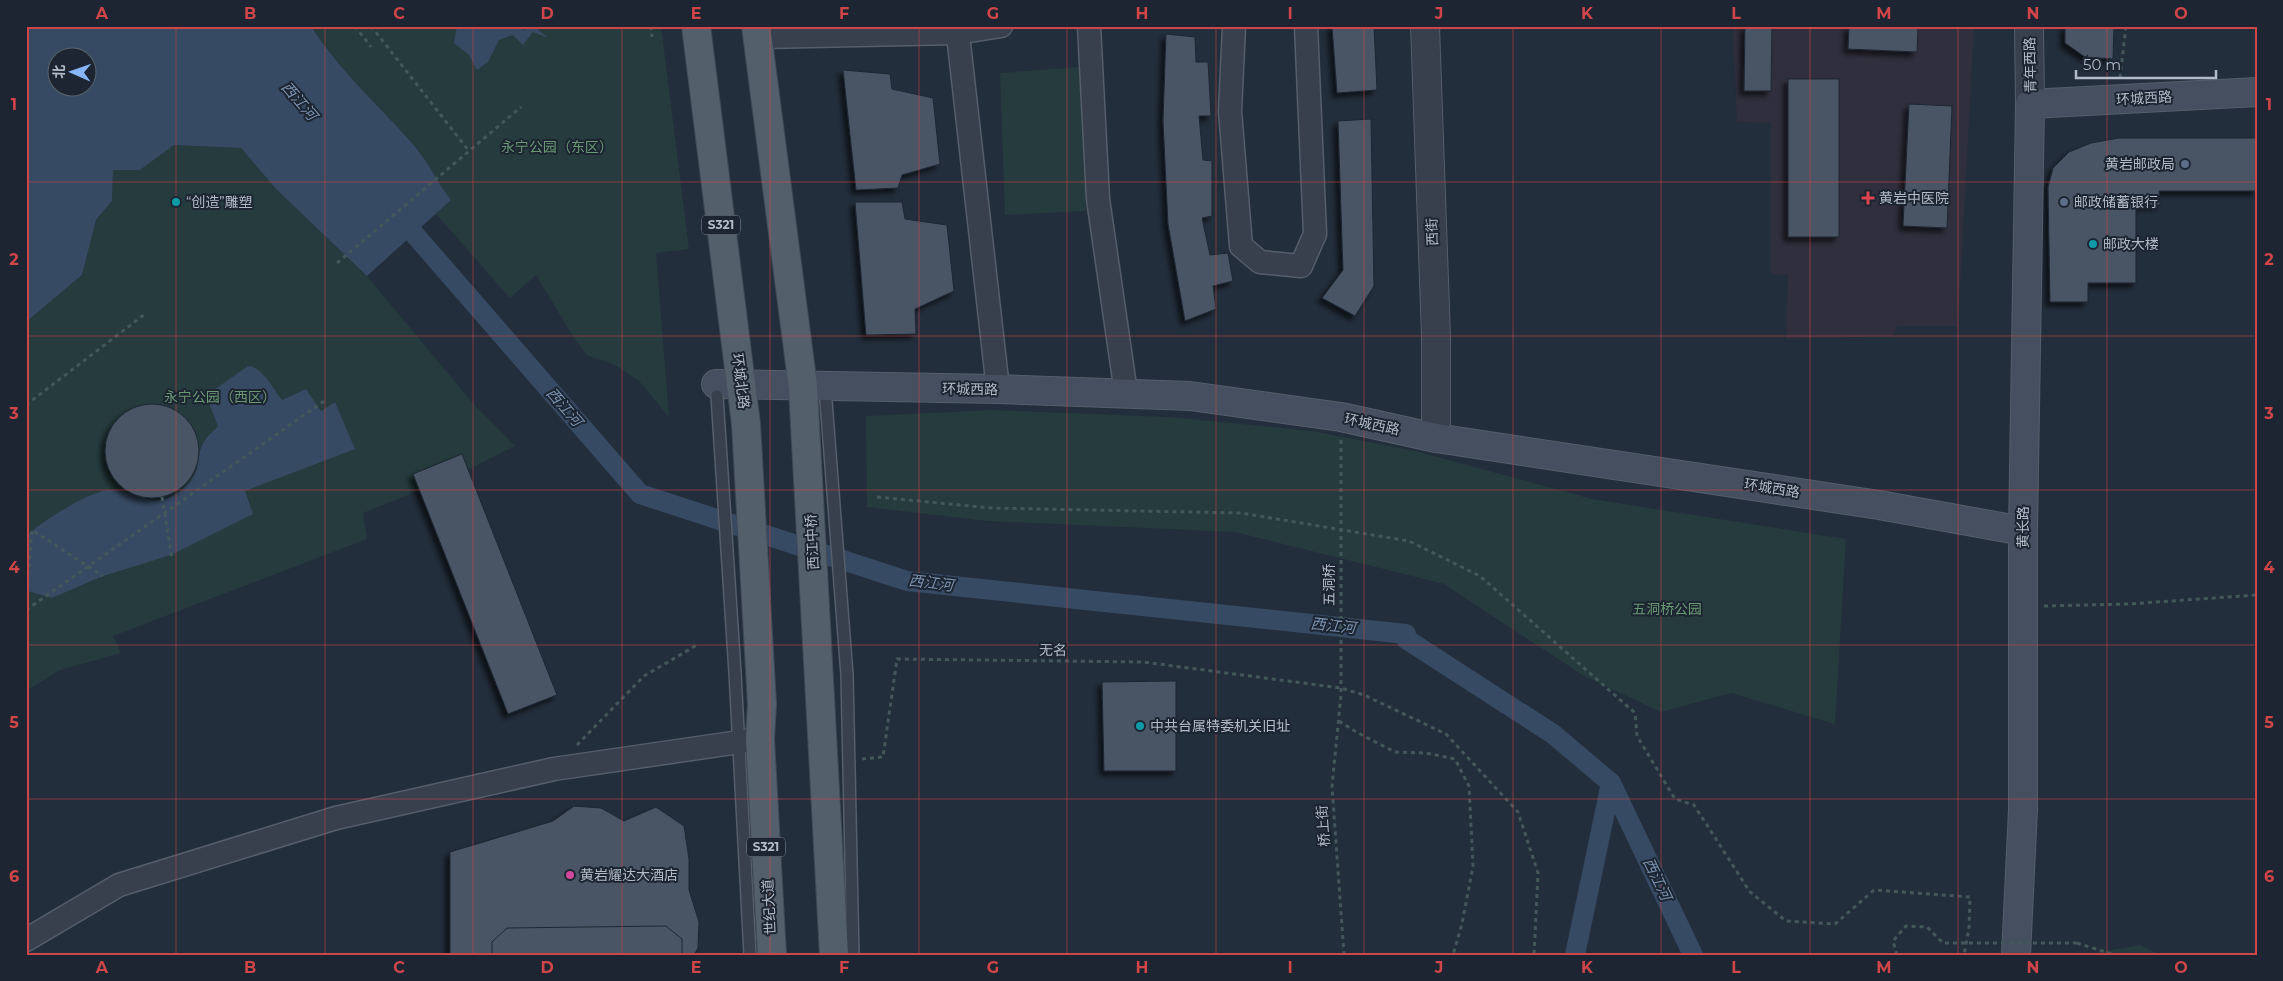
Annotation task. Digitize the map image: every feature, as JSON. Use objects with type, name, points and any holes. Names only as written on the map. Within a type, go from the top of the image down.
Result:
[{"type":"main road","name":"环城北路","points":[[696,26],[725,389],[746,424],[762,704],[749,740]]},
{"type":"main road","points":[[756,31],[814,388]]},
{"type":"main road","name":"环城西路","points":[[2030,104],[2257,92]]},
{"type":"main road","name":"黄长路","points":[[2016,952],[2023,809],[2023,531],[2030,104]]},
{"type":"main road","name":"西江中桥","points":[[814,388],[806,425],[820,698],[837,763]]},
{"type":"main road","name":"环城西路","points":[[725,389],[998,389],[1190,396],[1341,417],[1436,438],[1879,504],[2023,531]]},
{"type":"main road","name":"世纪大道","points":[[749,740],[772,955]]},
{"type":"main road","points":[[834,955],[837,763]]},
{"type":"street","points":[[756,31],[957,30],[1001,26]]},
{"type":"street","points":[[1089,26],[1098,198],[1126,393]]},
{"type":"street","points":[[1234,26],[1230,110],[1241,246],[1260,262],[1300,266],[1315,234],[1306,26]]},
{"type":"street","name":"西街","points":[[1425,26],[1436,337],[1436,438]]},
{"type":"street","name":"青年西路","points":[[2029,26],[2030,104]]},
{"type":"street","points":[[957,30],[998,389]]},
{"type":"street","points":[[26,940],[120,885],[336,818],[554,769],[749,740]]},
{"type":"lane","points":[[814,388],[829,440],[848,676],[837,763],[853,955]]},
{"type":"lane","points":[[725,389],[735,673],[749,740],[750,955]]},
{"type":"path","points":[[355,26],[371,47]]},
{"type":"path","points":[[371,26],[469,151]]},
{"type":"path","points":[[651,26],[652,37]]},
{"type":"path","points":[[2117,99],[2126,26]]},
{"type":"path","points":[[336,264],[448,171],[520,107]]},
{"type":"path","points":[[26,405],[145,314]]},
{"type":"path","points":[[26,610],[327,399]]},
{"type":"path","points":[[1340,532],[1341,417]]},
{"type":"path","points":[[877,497],[991,508],[1241,513],[1340,532],[1409,541],[1480,576],[1635,713],[1637,736],[1674,799],[1694,804],[1750,892],[1786,921],[1835,924],[1874,890],[1970,897],[1964,955]]},
{"type":"path","points":[[162,498],[172,559]]},
{"type":"path","points":[[28,591],[32,530],[103,576]]},
{"type":"path","name":"五洞桥","points":[[1340,532],[1341,695]]},
{"type":"path","points":[[2024,607],[2128,604],[2257,595]]},
{"type":"path","points":[[554,769],[644,676],[697,645]]},
{"type":"path","name":"无名","points":[[837,763],[883,758],[897,659],[1143,662],[1341,688]]},
{"type":"path","points":[[1341,688],[1364,695],[1446,734],[1518,812],[1538,873],[1534,955]]},
{"type":"path","name":"桥上街","points":[[1341,695],[1332,786],[1344,955]]},
{"type":"path","points":[[1338,721],[1395,752],[1426,753],[1455,758],[1469,786],[1473,866],[1462,924],[1453,955]]},
{"type":"path","points":[[1897,955],[1893,941],[1906,926],[1927,927],[1943,943],[2077,943],[2115,955]]},
{"type":"shaded area","name":"黄岩中医院","points":[[1733,26],[1974,26],[1958,326],[1897,326],[1893,336],[1786,339],[1788,275],[1771,274],[1771,123],[1737,122]]},
{"type":"green space","name":"永宁公园（东区）","points":[[311,26],[661,26],[689,249],[656,253],[669,417],[639,381],[613,364],[588,356],[574,338],[536,275],[510,298],[436,214],[451,200],[422,155],[348,75]]},
{"type":"green space","points":[[1079,67],[1086,211],[1005,215],[1000,73]]},
{"type":"green space","name":"永宁公园（西区）","points":[[174,145],[241,148],[276,189],[367,276],[477,408],[515,446],[458,475],[363,513],[367,539],[113,636],[121,653],[60,670],[26,691],[26,322],[82,275],[96,220],[112,201],[113,170],[140,170]]},
{"type":"green space","name":"五洞桥公园","points":[[994,410],[1170,417],[1312,431],[1415,451],[1592,499],[1846,539],[1835,724],[1731,693],[1661,712],[1584,676],[1444,584],[1235,532],[987,521],[867,507],[866,416]]},
{"type":"green space","points":[[2140,945],[2160,955],[2082,955]]},
{"type":"water","points":[[26,26],[311,26],[335,59],[417,149],[451,200],[367,276],[276,189],[241,148],[174,145],[140,170],[113,170],[112,201],[96,220],[82,275],[26,322]]},
{"type":"water","points":[[457,26],[520,26],[523,30],[534,26],[548,38],[533,32],[523,45],[513,35],[499,40],[488,62],[477,70],[469,55],[454,43]]},
{"type":"water","points":[[248,366],[263,374],[282,400],[306,389],[321,411],[335,402],[355,449],[245,491],[253,514],[171,555],[103,576],[52,598],[28,591],[26,593],[26,536],[66,508],[100,492],[119,490],[153,500],[172,496],[184,488],[197,470],[200,452],[205,440],[218,426],[207,398],[211,392]]},
{"type":"building","points":[[1332,26],[1374,26],[1377,90],[1337,93]]},
{"type":"building","points":[[1745,26],[1772,26],[1771,91],[1744,91]]},
{"type":"building","points":[[1849,26],[1918,26],[1917,52],[1848,49]]},
{"type":"building","points":[[2065,26],[2114,26],[2113,59],[2085,57],[2065,43]]},
{"type":"building","points":[[1166,34],[1195,37],[1196,62],[1208,62],[1211,116],[1199,116],[1203,160],[1212,161],[1212,216],[1202,218],[1210,255],[1228,253],[1233,281],[1213,286],[1216,309],[1185,321],[1168,224],[1163,121]]},
{"type":"building","points":[[843,70],[890,74],[892,89],[933,98],[940,164],[902,175],[898,188],[856,190]]},
{"type":"building","points":[[1788,79],[1839,79],[1839,237],[1788,237]]},
{"type":"building","points":[[1909,104],[1952,106],[1947,228],[1903,226]]},
{"type":"building","points":[[1371,119],[1374,286],[1355,316],[1322,298],[1343,270],[1338,121]]},
{"type":"building","name":"邮政大楼","points":[[2119,138],[2257,138],[2257,191],[2159,191],[2160,205],[2136,205],[2136,283],[2088,283],[2088,302],[2050,302],[2048,187],[2053,168],[2069,152],[2091,143]]},
{"type":"building","points":[[855,202],[902,202],[905,219],[947,225],[954,291],[915,309],[916,334],[866,335]]},
{"type":"building","points":[[152,404],[170,407],[185,418],[196,433],[199,451],[196,469],[185,484],[170,495],[152,498],[134,495],[119,484],[108,469],[105,451],[108,433],[119,418],[134,407]]},
{"type":"building","points":[[462,454],[557,695],[508,714],[413,474]]},
{"type":"building","name":"中共台属特委机关旧址","points":[[1176,681],[1176,771],[1104,771],[1102,682]]},
{"type":"building","name":"黄岩耀达大酒店","points":[[574,806],[601,808],[624,821],[656,807],[684,826],[689,859],[689,890],[699,922],[698,948],[694,955],[450,955],[450,852],[553,821]]},
{"type":"building","points":[[666,926],[682,939],[682,955],[492,955],[492,942],[507,928]]},
{"type":"waterway","name":"西江河","points":[[396,213],[640,494],[907,581],[1406,634],[1406,639],[1553,734],[1611,783],[1693,955]]},
{"type":"waterway","points":[[1575,955],[1611,783]]},
{"type":"place","name":"黄岩邮政局","points":[[2185,164]]},
{"type":"place","name":"黄岩中医院","points":[[1868,198]]},
{"type":"place","name":"“创造”雕塑","points":[[176,202]]},
{"type":"place","name":"邮政储蓄银行","points":[[2064,202]]},
{"type":"place","name":"邮政大楼","points":[[2093,244]]},
{"type":"place","name":"中共台属特委机关旧址","points":[[1140,726]]},
{"type":"place","name":"黄岩耀达大酒店","points":[[570,875]]}]
